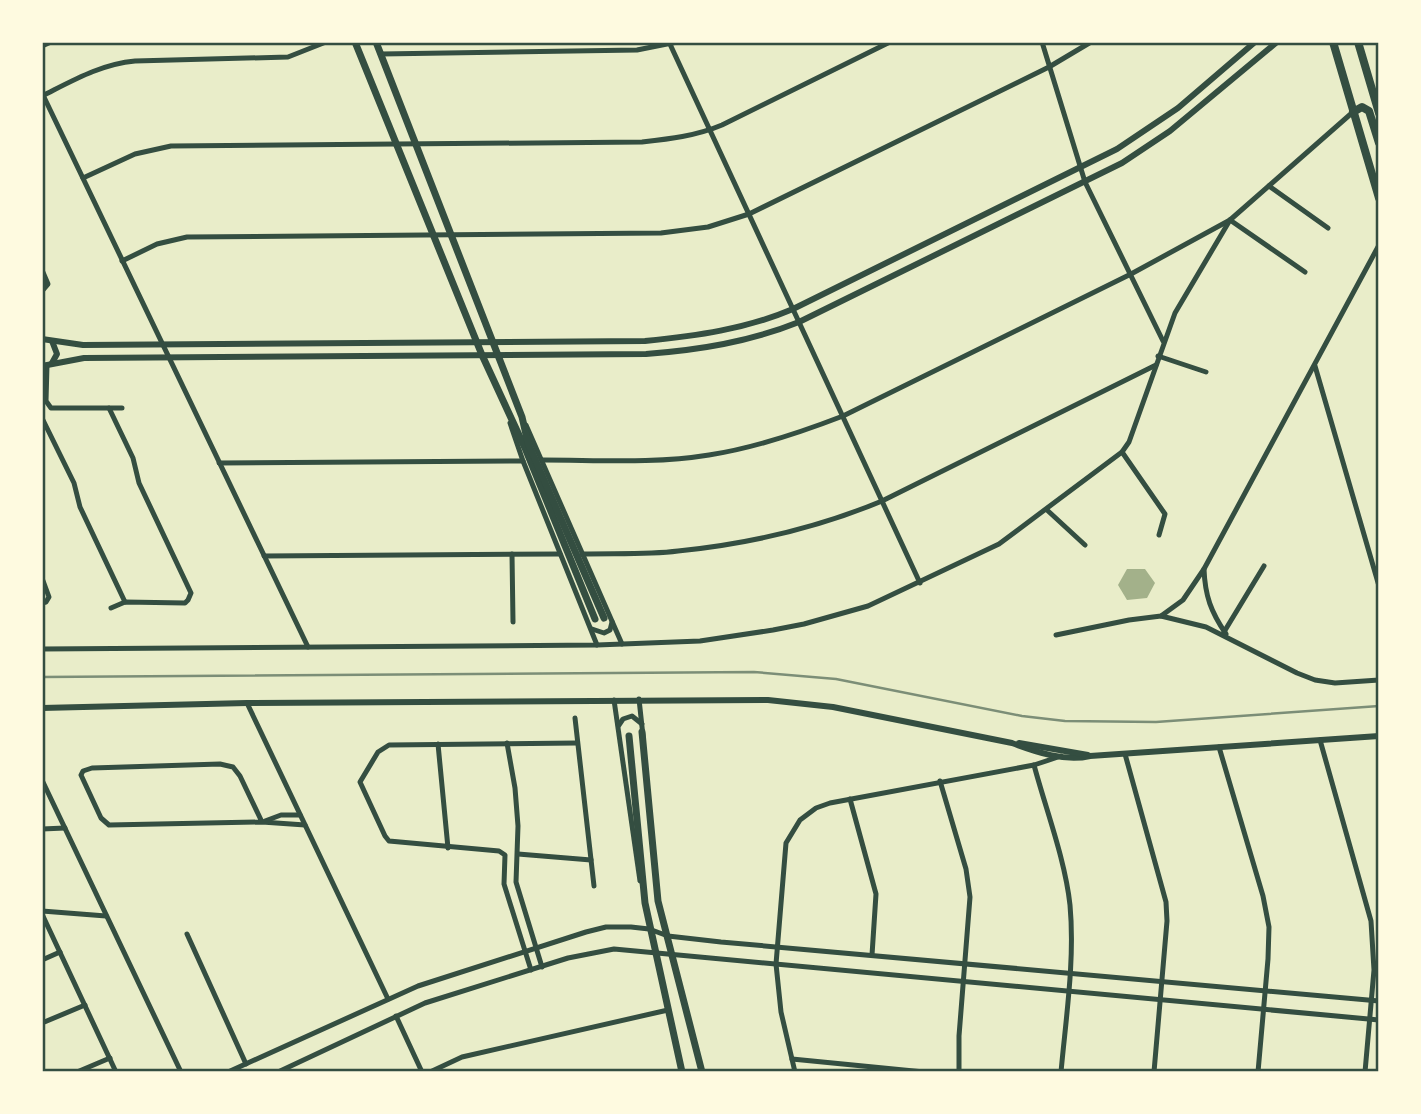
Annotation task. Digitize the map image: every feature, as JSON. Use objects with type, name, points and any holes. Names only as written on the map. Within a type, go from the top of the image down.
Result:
[{"type":"main road","points":[[355,42],[482,355],[600,618],[528,443],[522,417],[376,42]]},
{"type":"main road","points":[[1333,42],[1379,198]]},
{"type":"main road","points":[[1358,42],[1377,94],[1379,113]]},
{"type":"main road","points":[[1353,112],[1362,107],[1369,111],[1379,143]]},
{"type":"main road","points":[[642,728],[656,886],[702,1072]]},
{"type":"main road","points":[[629,736],[649,929],[682,1072]]},
{"type":"street","points":[[42,46],[51,42]]},
{"type":"street","points":[[308,647],[42,95],[111,65],[135,61],[288,57],[326,42]]},
{"type":"street","points":[[569,42],[573,50]]},
{"type":"street","points":[[83,178],[135,154],[171,146],[642,142],[666,139],[710,130],[890,42]]},
{"type":"street","points":[[1042,42],[1079,169],[1163,341]]},
{"type":"street","points":[[122,261],[157,244],[187,237],[661,233],[708,226],[749,214],[1049,67],[1091,42]]},
{"type":"street","points":[[42,339],[83,345],[645,341],[732,329],[793,309],[1117,149],[1158,124],[1255,42]]},
{"type":"street","points":[[47,365],[84,358],[626,354],[680,352],[750,339],[799,321],[1122,163],[1170,131],[1277,42]]},
{"type":"street","points":[[381,54],[637,50],[672,43],[920,583]]},
{"type":"street","points":[[543,460],[656,460],[708,455],[804,432],[842,416],[1131,274],[1230,220],[1353,112]]},
{"type":"street","points":[[1269,186],[1328,228]]},
{"type":"street","points":[[1230,220],[1305,272]]},
{"type":"street","points":[[42,649],[622,644],[726,638],[804,624],[868,606],[999,544],[1122,452],[1129,442],[1163,341],[1195,277],[1230,220]]},
{"type":"street","points":[[1161,616],[1183,600],[1204,569],[1379,245]]},
{"type":"street","points":[[42,270],[47,281],[44,289]]},
{"type":"street","points":[[52,341],[57,354],[47,365],[46,401],[49,407],[122,408]]},
{"type":"street","points":[[1158,356],[1206,372]]},
{"type":"street","points":[[582,554],[677,552],[748,541],[822,523],[882,501],[1156,365]]},
{"type":"street","points":[[1315,366],[1379,586]]},
{"type":"street","points":[[109,408],[133,458],[139,484],[191,590],[191,597],[185,603],[125,602],[111,608]]},
{"type":"street","points":[[507,412],[523,461],[597,645]]},
{"type":"street","points":[[522,417],[622,644]]},
{"type":"street","points":[[42,418],[125,602]]},
{"type":"street","points":[[1122,452],[1165,514],[1159,535]]},
{"type":"street","points":[[219,463],[523,461]]},
{"type":"street","points":[[1047,510],[1085,545]]},
{"type":"street","points":[[512,554],[513,622]]},
{"type":"street","points":[[264,556],[560,554]]},
{"type":"street","points":[[1224,632],[1264,566]]},
{"type":"street","points":[[1204,569],[1209,606],[1229,639]]},
{"type":"street","points":[[42,578],[50,597],[42,603]]},
{"type":"street","points":[[1191,586],[1198,582],[1205,588]]},
{"type":"street","points":[[1056,635],[1161,616],[1206,626],[1315,680],[1379,680]]},
{"type":"street","points":[[589,626],[604,634],[610,630],[613,621]]},
{"type":"street","points":[[639,699],[642,728]]},
{"type":"street","points":[[42,708],[737,699],[833,707],[1079,759],[1090,756],[1379,736]]},
{"type":"street","points":[[614,700],[645,903]]},
{"type":"street","points":[[247,704],[388,999]]},
{"type":"street","points":[[619,725],[623,719],[632,716],[642,728]]},
{"type":"street","points":[[575,718],[594,886]]},
{"type":"street","points":[[1320,740],[1371,921],[1375,1000],[1370,1019],[1365,1072]]},
{"type":"street","points":[[507,743],[515,788],[518,854],[516,883],[542,967]]},
{"type":"street","points":[[531,970],[504,884],[505,855],[499,851],[389,841],[360,782],[383,747],[389,745],[577,743]]},
{"type":"street","points":[[1012,743],[1025,743],[1090,756]]},
{"type":"street","points":[[438,744],[448,848]]},
{"type":"street","points":[[1219,747],[1263,896],[1269,927],[1258,1072]]},
{"type":"street","points":[[1125,754],[1166,902],[1167,921],[1154,1072]]},
{"type":"street","points":[[795,1072],[781,1012],[776,964],[785,855],[790,835],[800,820],[816,808],[850,799],[940,780],[1034,765],[1061,756]]},
{"type":"street","points":[[262,822],[233,767],[220,764],[92,768],[83,771],[81,775],[101,818],[109,825],[262,822],[305,825]]},
{"type":"street","points":[[1034,765],[1068,896],[1071,936],[1061,1072]]},
{"type":"street","points":[[42,780],[181,1072]]},
{"type":"street","points":[[940,780],[966,869],[970,909],[959,1036],[959,1072]]},
{"type":"street","points":[[850,799],[876,894],[872,955]]},
{"type":"street","points":[[262,822],[281,815],[300,815]]},
{"type":"street","points":[[42,828],[65,828]]},
{"type":"street","points":[[518,854],[591,860]]},
{"type":"street","points":[[106,916],[42,912],[116,1072]]},
{"type":"street","points":[[228,1072],[418,986],[606,927],[649,929],[668,936],[778,947],[1375,1000]]},
{"type":"street","points":[[187,934],[246,1064]]},
{"type":"street","points":[[278,1072],[425,1003],[568,958],[603,951],[672,954],[1379,1020]]},
{"type":"street","points":[[42,960],[60,952]]},
{"type":"street","points":[[42,1023],[85,1004]]},
{"type":"street","points":[[430,1072],[462,1057],[668,1010]]},
{"type":"street","points":[[396,1016],[422,1072]]},
{"type":"street","points":[[77,1072],[110,1058]]},
{"type":"street","points":[[792,1059],[924,1072]]},
{"type":"shaded area","points":[[1127,569],[1145,569],[1155,583],[1147,598],[1127,600],[1118,585]]},
{"type":"railway","points":[[42,677],[754,672],[836,679],[1022,716],[1065,721],[1156,722],[1379,706]]}]
